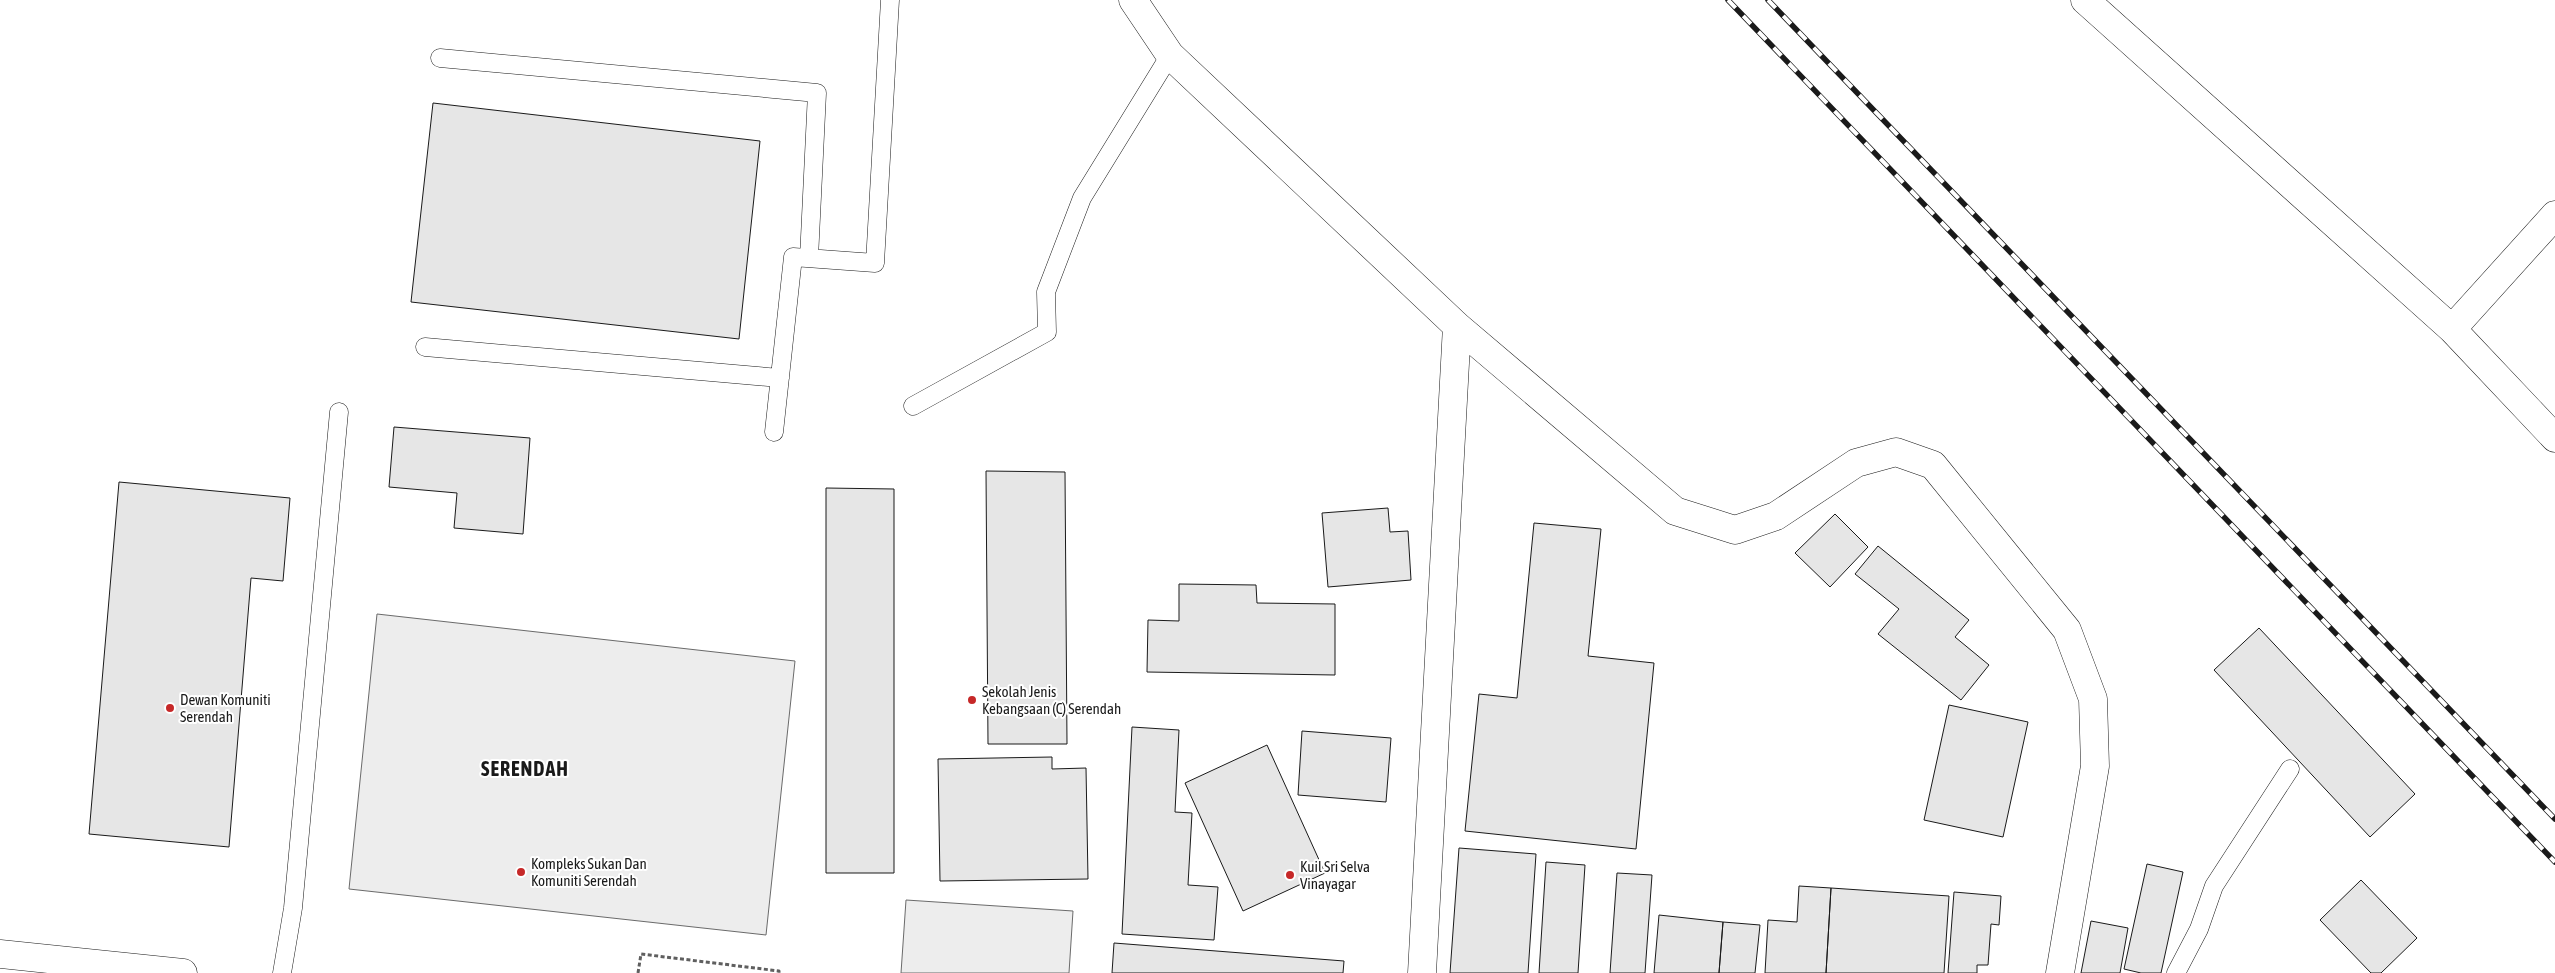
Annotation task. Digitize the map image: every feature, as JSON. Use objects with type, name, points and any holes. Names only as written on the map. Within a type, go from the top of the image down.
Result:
[{"type":"street","points":[[1133,0],[1170,56],[1457,326],[1674,511],[1735,530],[1776,516],[1856,463],[1896,452],[1933,466],[2067,630],[2093,699],[2095,766],[2060,973]]},
{"type":"street","points":[[2085,0],[2452,329],[2555,438]]},
{"type":"street","points":[[2452,329],[2555,216]]},
{"type":"street","points":[[1422,973],[1457,326]]},
{"type":"street","points":[[0,954],[113,969],[183,973]]},
{"type":"lane","points":[[774,432],[793,257],[875,263],[890,0]]},
{"type":"lane","points":[[913,406],[1047,332],[1046,292],[1082,198],[1170,56]]},
{"type":"lane","points":[[440,58],[817,93],[809,258]]},
{"type":"lane","points":[[425,347],[780,378]]},
{"type":"lane","points":[[282,973],[293,908],[339,412]]},
{"type":"lane","points":[[2176,973],[2199,929],[2214,886],[2290,769]]},
{"type":"path","points":[[638,973],[641,954],[779,971],[779,973]]},
{"type":"shaded area","points":[[377,614],[795,661],[766,935],[349,889]]},
{"type":"shaded area","points":[[906,900],[1073,911],[1069,973],[901,973]]},
{"type":"building","points":[[433,103],[760,141],[739,339],[411,302]]},
{"type":"building","points":[[394,427],[530,438],[523,534],[454,528],[457,493],[389,487]]},
{"type":"building","points":[[986,471],[1065,472],[1067,744],[988,744]]},
{"type":"building","name":"Dewan Komuniti Serendah","points":[[119,482],[290,498],[283,581],[251,578],[229,847],[89,834]]},
{"type":"building","points":[[826,488],[894,489],[894,873],[826,873]]},
{"type":"building","points":[[1388,508],[1390,532],[1408,531],[1411,580],[1328,587],[1322,513]]},
{"type":"building","points":[[1835,514],[1868,547],[1830,587],[1795,553]]},
{"type":"building","points":[[1534,523],[1601,529],[1588,656],[1654,663],[1636,849],[1465,831],[1479,694],[1517,698]]},
{"type":"building","points":[[1878,546],[1969,620],[1955,637],[1989,665],[1961,700],[1878,634],[1899,609],[1855,574]]},
{"type":"building","points":[[1179,584],[1256,585],[1257,603],[1335,604],[1335,675],[1147,672],[1148,620],[1179,621]]},
{"type":"building","points":[[2259,628],[2415,794],[2370,837],[2214,670]]},
{"type":"building","points":[[1949,705],[2028,722],[2003,837],[1924,820]]},
{"type":"building","points":[[1132,727],[1179,730],[1175,812],[1192,813],[1188,885],[1218,887],[1214,940],[1122,934]]},
{"type":"building","points":[[1302,731],[1391,738],[1386,802],[1298,795]]},
{"type":"building","points":[[1267,745],[1325,873],[1243,911],[1185,783]]},
{"type":"building","points":[[1052,757],[1052,769],[1086,768],[1088,879],[940,881],[938,759]]},
{"type":"building","points":[[1459,848],[1536,854],[1528,973],[1450,973]]},
{"type":"building","points":[[1546,862],[1585,865],[1578,973],[1539,973]]},
{"type":"building","points":[[2147,864],[2183,872],[2161,973],[2141,973],[2124,969]]},
{"type":"building","points":[[1617,873],[1652,875],[1645,973],[1610,973]]},
{"type":"building","points":[[2361,880],[2417,938],[2381,973],[2371,973],[2320,920]]},
{"type":"building","points":[[1799,886],[1831,888],[1826,973],[1765,973],[1768,920],[1797,922]]},
{"type":"building","points":[[1831,888],[1949,896],[1944,973],[1826,973]]},
{"type":"building","points":[[1954,892],[2001,896],[1999,925],[1991,924],[1988,965],[1977,965],[1977,973],[1948,973]]},
{"type":"building","points":[[1659,915],[1723,922],[1719,973],[1654,973]]},
{"type":"building","points":[[2091,921],[2128,928],[2120,973],[2081,973]]},
{"type":"building","points":[[1723,922],[1760,925],[1755,973],[1719,973]]},
{"type":"building","points":[[1114,943],[1344,961],[1343,973],[1112,973]]},
{"type":"railway","points":[[1728,0],[2555,862]]},
{"type":"railway","points":[[1768,0],[2555,819]]},
{"type":"place","name":"Sekolah Jenis Kebangsaan (C) Serendah","points":[[972,700]]},
{"type":"place","name":"Dewan Komuniti Serendah","points":[[170,708]]},
{"type":"place","name":"Kompleks Sukan Dan Komuniti Serendah","points":[[521,872]]},
{"type":"place","name":"Kuil Sri Selva Vinayagar","points":[[1290,875]]},
{"type":"district","name":"SERENDAH","points":[[525,768]]}]
